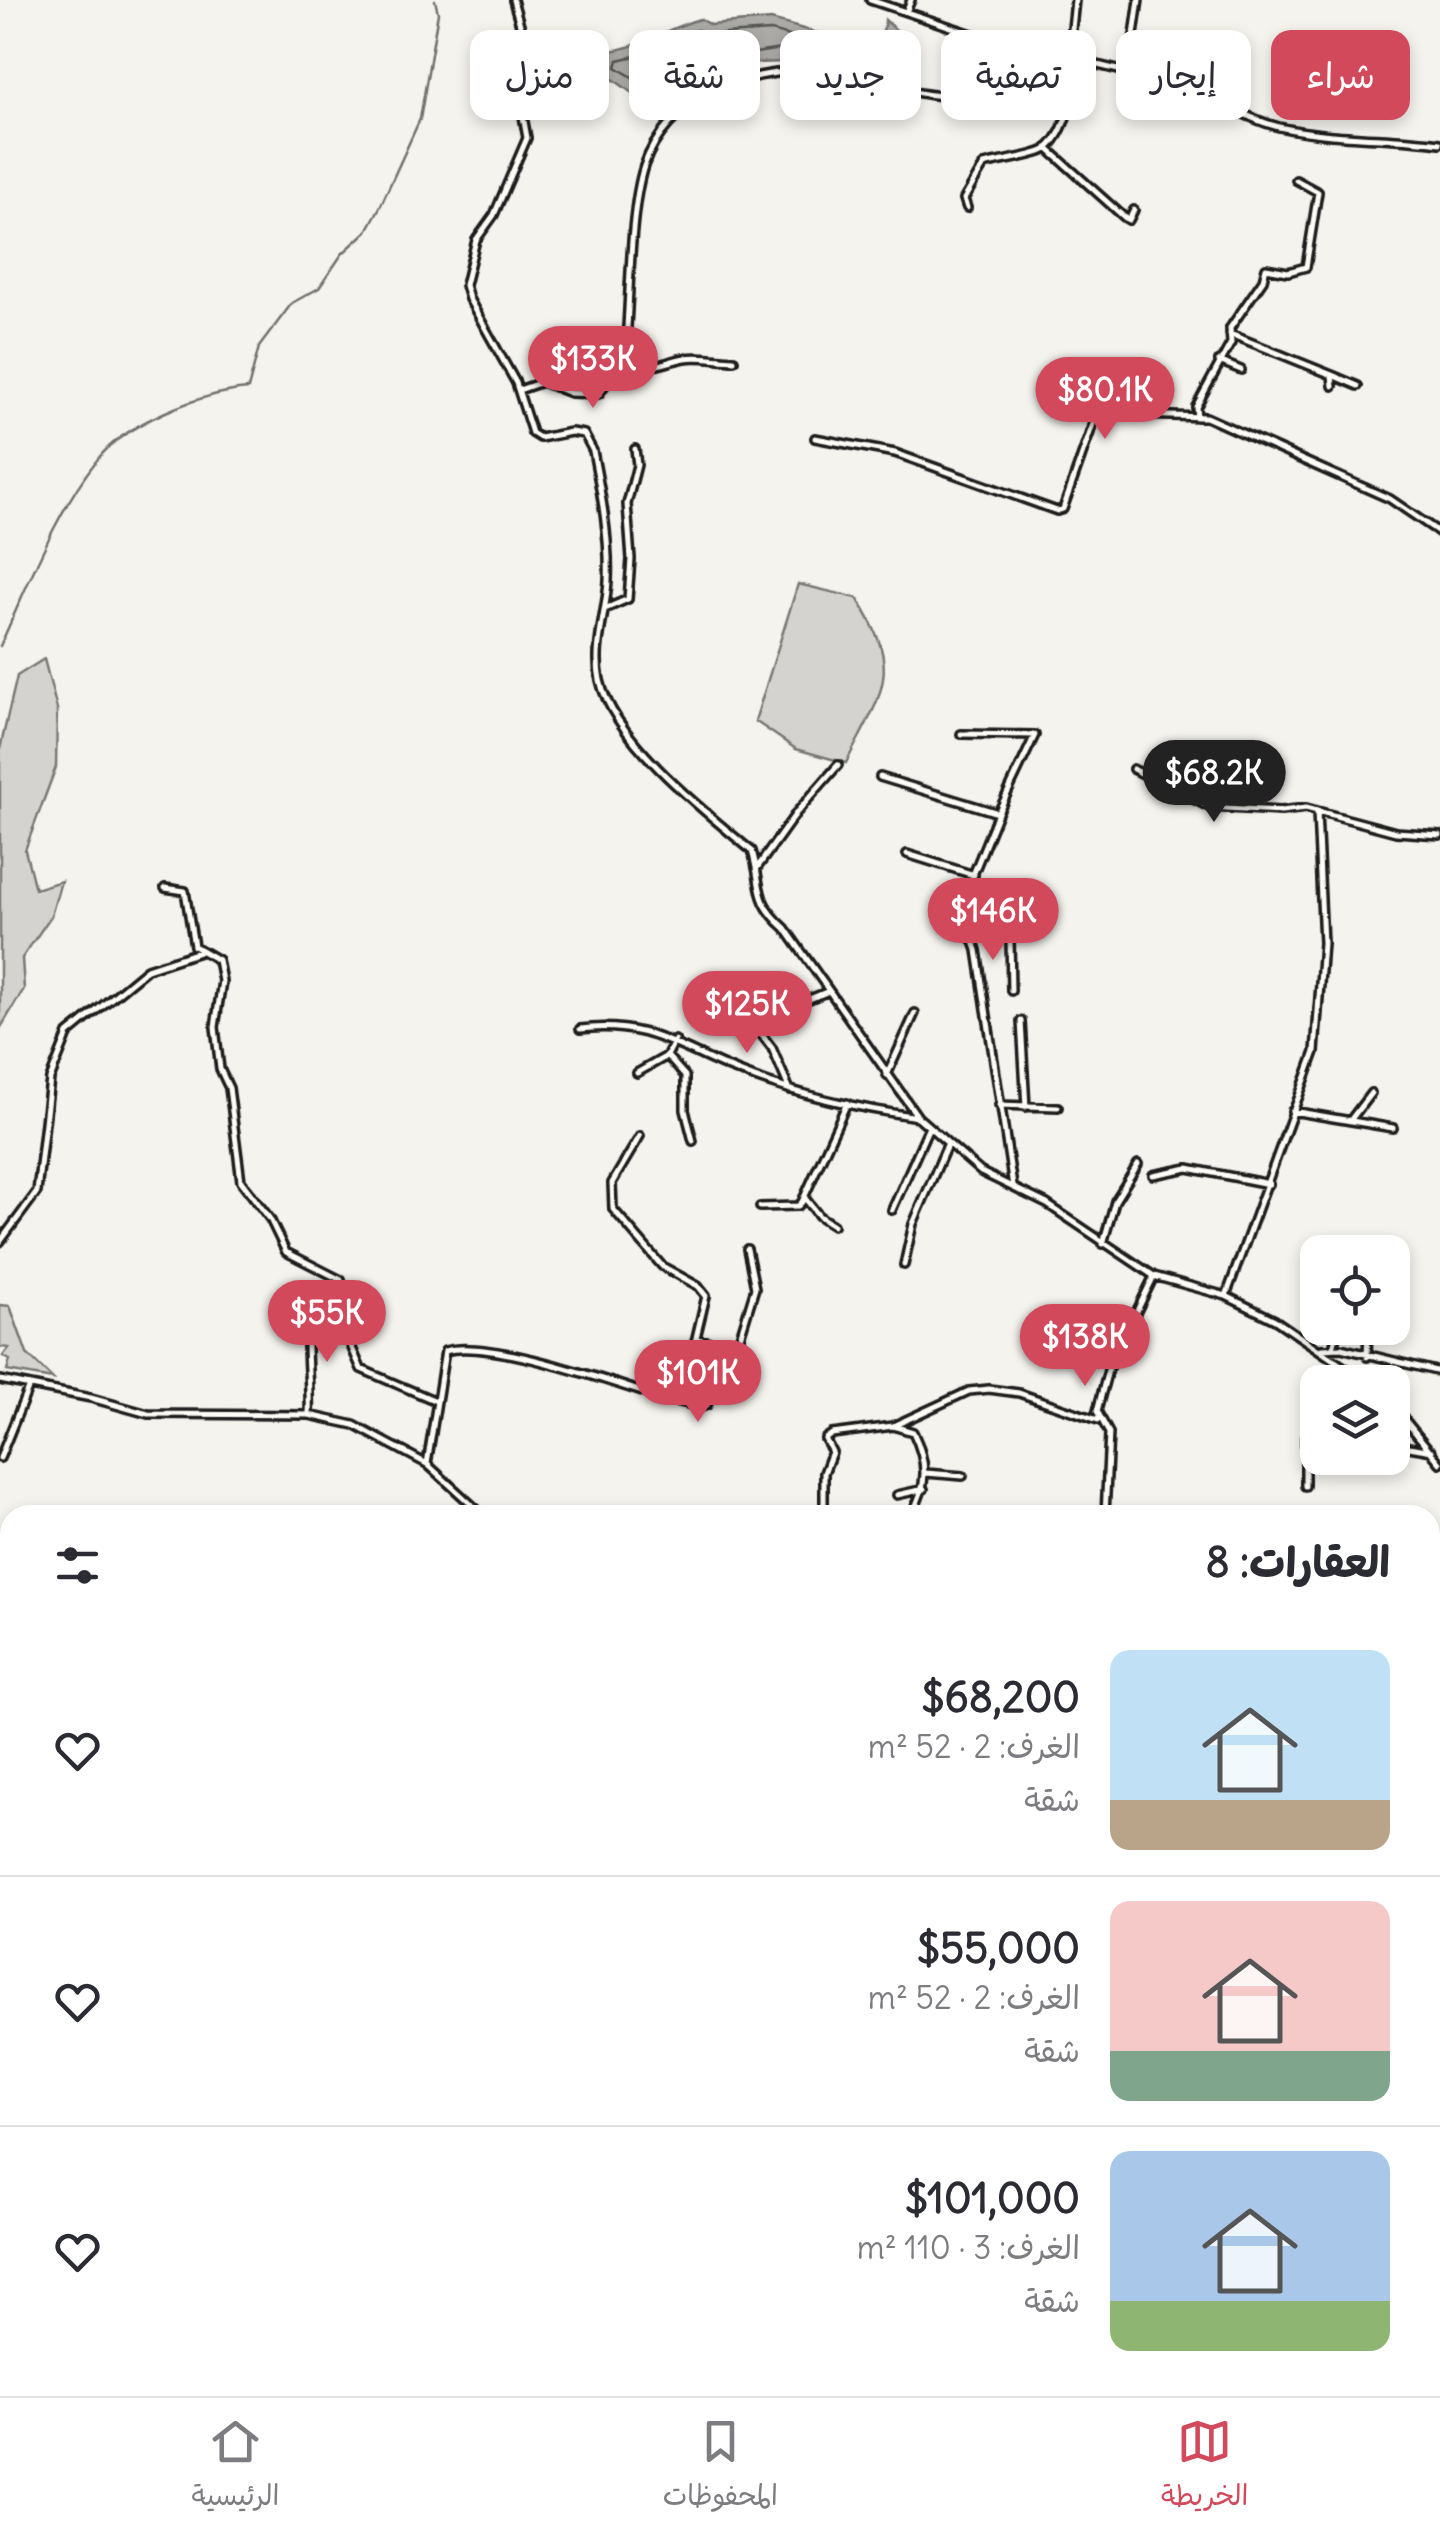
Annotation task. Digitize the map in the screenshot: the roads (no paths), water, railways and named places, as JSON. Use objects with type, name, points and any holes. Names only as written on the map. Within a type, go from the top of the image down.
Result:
[{"type":"street","points":[[513,0],[528,53],[525,147],[494,216],[476,240],[466,285],[519,390],[532,432],[540,438],[571,432],[584,434],[593,451],[608,577],[597,649],[600,684],[630,735],[666,779],[752,851],[758,894],[766,910],[785,928],[928,1129],[981,1172],[1013,1186],[1154,1276],[1226,1296],[1275,1320],[1343,1365]]},
{"type":"street","points":[[870,0],[960,30]]},
{"type":"street","points":[[906,12],[911,0]]},
{"type":"street","points":[[1073,30],[1075,0]]},
{"type":"street","points":[[1135,30],[1138,0]]},
{"type":"street","points":[[519,390],[542,382],[570,394],[599,394],[625,356],[644,168],[664,125],[690,103],[764,74],[814,71],[880,88],[941,95]]},
{"type":"street","points":[[1251,117],[1280,127],[1354,138],[1440,142]]},
{"type":"street","points":[[966,208],[964,199],[984,165],[1047,148],[1062,120]]},
{"type":"street","points":[[1047,148],[1124,218],[1129,220],[1134,210]]},
{"type":"street","points":[[1197,416],[1196,407],[1231,343],[1230,328],[1264,280],[1266,268],[1288,272],[1306,267],[1318,192],[1296,180]]},
{"type":"street","points":[[1230,334],[1358,386]]},
{"type":"street","points":[[625,356],[639,365],[666,367],[684,358],[734,360]]},
{"type":"street","points":[[1219,360],[1241,370]]},
{"type":"street","points":[[1332,375],[1333,386]]},
{"type":"street","points":[[815,438],[896,453],[1057,512],[1063,509],[1099,407],[1135,415],[1197,416],[1256,437],[1390,499],[1440,533]]},
{"type":"street","points":[[605,609],[628,599],[632,559],[627,504],[638,464],[635,449]]},
{"type":"street","points":[[961,734],[1036,735],[998,813],[952,927],[969,936],[976,950],[1013,1186]]},
{"type":"street","points":[[757,868],[796,812],[838,765]]},
{"type":"street","points":[[1134,769],[1209,807],[1317,812],[1396,832],[1440,835]]},
{"type":"street","points":[[880,777],[998,813]]},
{"type":"street","points":[[1226,1296],[1244,1236],[1268,1184],[1315,1052],[1323,943],[1317,812]]},
{"type":"street","points":[[908,854],[974,875]]},
{"type":"street","points":[[166,888],[185,891],[190,932],[199,952]]},
{"type":"street","points":[[969,936],[979,931],[1010,938],[1011,991]]},
{"type":"street","points":[[0,1242],[37,1192],[50,1079],[68,1034],[147,969],[199,952],[218,960],[222,981],[215,1027],[220,1069],[229,1088],[246,1190],[270,1219],[286,1252],[341,1280],[345,1297],[343,1327],[360,1369],[436,1401]]},
{"type":"street","points":[[790,1090],[772,1048],[748,1016],[748,1009],[757,999],[806,1000],[829,991]]},
{"type":"street","points":[[887,1075],[914,1012]]},
{"type":"street","points":[[1021,1021],[1026,1107]]},
{"type":"street","points":[[580,1029],[610,1025],[675,1040],[736,1071],[790,1090],[918,1117]]},
{"type":"street","points":[[638,1073],[667,1056],[675,1040]]},
{"type":"street","points":[[667,1056],[686,1076],[685,1110],[693,1141]]},
{"type":"street","points":[[1350,1120],[1371,1093]]},
{"type":"street","points":[[760,1208],[798,1206],[848,1103]]},
{"type":"street","points":[[999,1105],[1058,1107]]},
{"type":"street","points":[[1292,1111],[1393,1128]]},
{"type":"street","points":[[892,1210],[928,1129]]},
{"type":"street","points":[[640,1136],[612,1184],[613,1209],[662,1266],[698,1286],[706,1296],[686,1363],[672,1372],[658,1397]]},
{"type":"street","points":[[904,1265],[913,1224],[947,1145]]},
{"type":"street","points":[[1103,1244],[1115,1201],[1138,1164]]},
{"type":"street","points":[[1153,1176],[1188,1168],[1268,1184]]},
{"type":"street","points":[[804,1197],[818,1216],[833,1225]]},
{"type":"street","points":[[696,1338],[734,1347],[739,1340],[755,1288],[748,1249]]},
{"type":"street","points":[[1098,1420],[1108,1370],[1154,1276]]},
{"type":"street","points":[[309,1415],[310,1367],[304,1328],[313,1300],[331,1301]]},
{"type":"street","points":[[1366,1357],[1367,1345]]},
{"type":"street","points":[[428,1464],[442,1358],[453,1348],[573,1369],[701,1407],[707,1405],[714,1390]]},
{"type":"street","points":[[1322,1350],[1333,1348],[1440,1372]]},
{"type":"street","points":[[0,1380],[148,1414],[309,1415],[354,1425],[428,1464],[472,1505]]},
{"type":"street","points":[[0,1458],[29,1386]]},
{"type":"street","points":[[824,1505],[824,1474],[832,1452],[826,1436],[893,1426],[970,1391],[989,1389],[1020,1394],[1098,1420],[1109,1433],[1105,1505]]},
{"type":"street","points":[[1410,1425],[1440,1463]]},
{"type":"street","points":[[893,1426],[913,1432],[926,1473],[917,1505]]},
{"type":"street","points":[[1410,1447],[1432,1451]]},
{"type":"street","points":[[926,1473],[963,1476]]},
{"type":"street","points":[[1305,1475],[1305,1486]]},
{"type":"street","points":[[896,1495],[924,1489]]},
{"type":"water","points":[[700,19],[710,25],[771,20],[807,30],[780,30],[780,62],[760,63],[760,30],[670,30]]},
{"type":"water","points":[[885,20],[896,30],[883,30]]},
{"type":"water","points":[[629,47],[629,91],[609,76],[609,51]]},
{"type":"waterway","points":[[0,646],[55,526],[97,460],[126,433],[166,412],[209,396],[248,389],[259,347],[292,303],[319,288],[342,254],[367,231],[420,119],[438,13],[435,0]]}]
